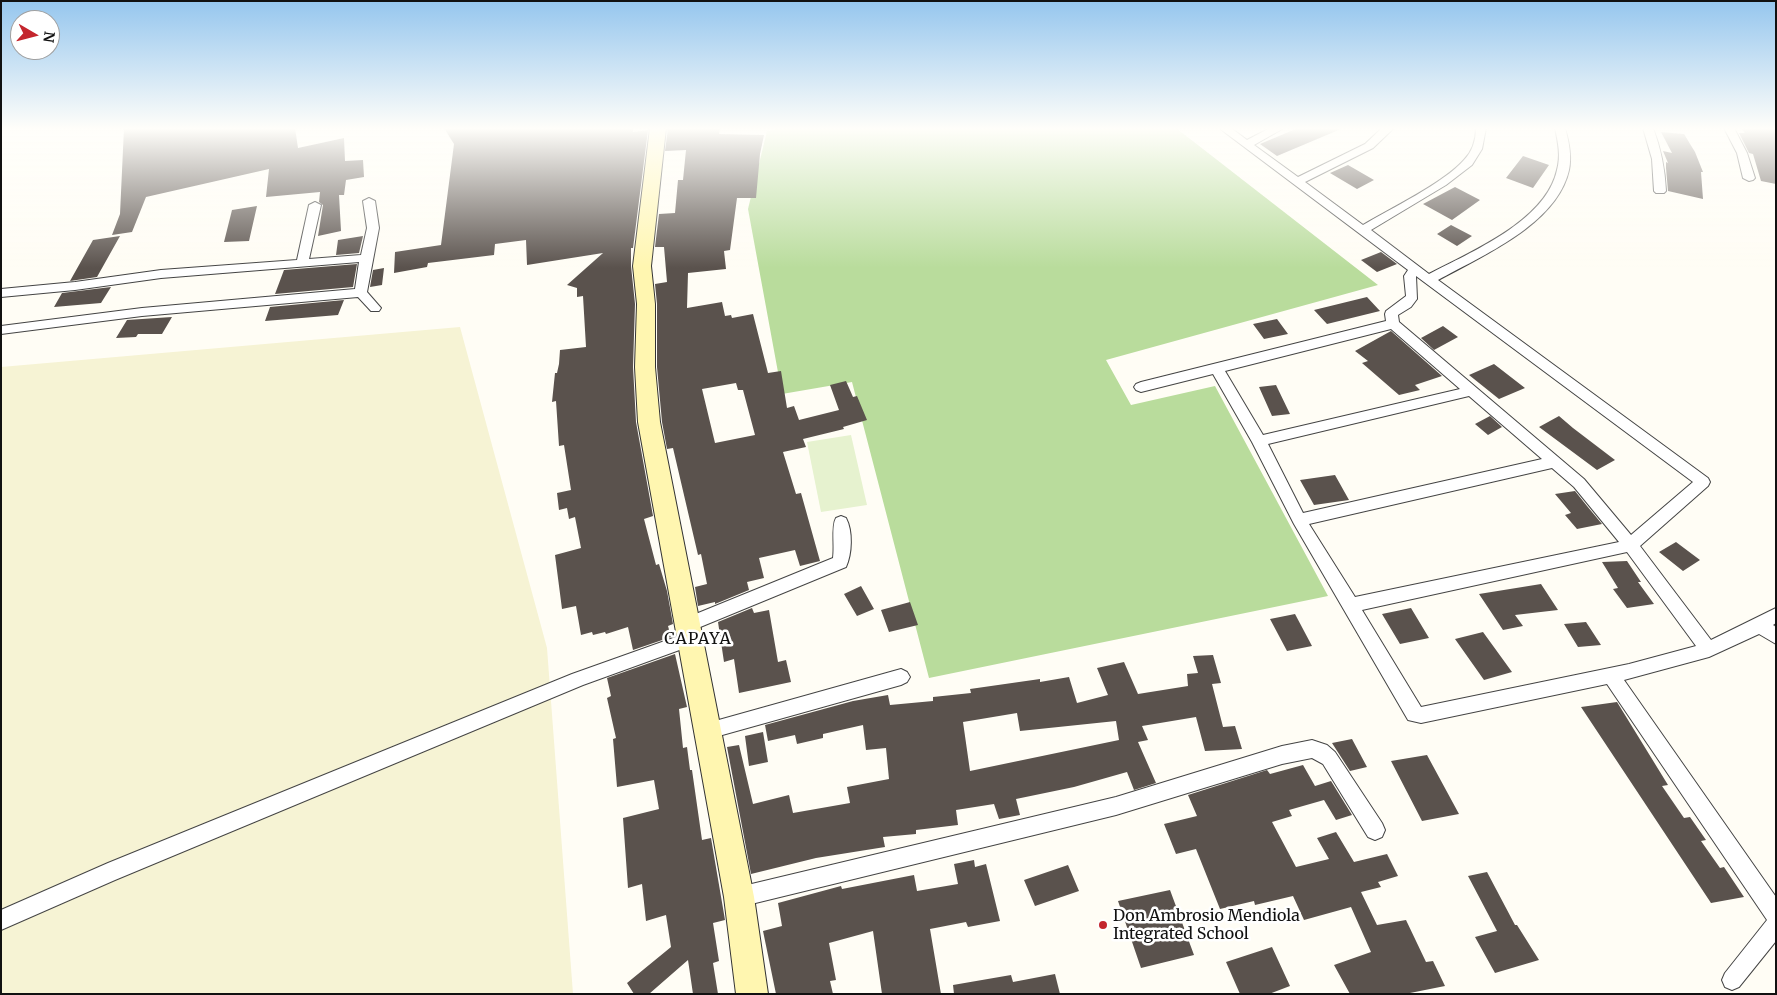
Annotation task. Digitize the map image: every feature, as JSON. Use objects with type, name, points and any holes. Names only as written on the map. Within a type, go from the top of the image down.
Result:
[{"type":"street","points":[[653,174],[642,266],[646,304],[645,367],[650,422],[739,897],[752,994]]},
{"type":"street","points":[[1289,174],[1703,482],[1630,545],[1596,555],[1352,605]]},
{"type":"street","points":[[1299,182],[1314,174]]},
{"type":"street","points":[[1363,230],[1454,174]]},
{"type":"street","points":[[1429,278],[1502,239],[1544,206],[1555,191],[1562,174]]},
{"type":"street","points":[[1660,174],[1660,191]]},
{"type":"street","points":[[361,293],[373,228],[369,201]]},
{"type":"street","points":[[302,264],[315,205]]},
{"type":"street","points":[[1,293],[161,274],[366,258]]},
{"type":"street","points":[[1415,270],[1410,276],[1412,297],[1410,301],[1396,308],[1391,314],[1393,324],[1579,483],[1630,545],[1710,650]]},
{"type":"street","points":[[361,293],[375,308]]},
{"type":"street","points":[[1,330],[142,312],[361,293]]},
{"type":"street","points":[[1141,387],[1393,324]]},
{"type":"street","points":[[1217,369],[1259,441],[1299,520],[1352,605],[1414,714],[1417,716],[1611,675],[1710,650],[1761,625],[1775,615]]},
{"type":"street","points":[[1259,441],[1470,391]]},
{"type":"street","points":[[1299,520],[1555,462]]},
{"type":"street","points":[[1,920],[108,873],[689,632],[840,562],[843,546],[841,522]]},
{"type":"street","points":[[1761,625],[1776,637]]},
{"type":"street","points":[[1611,675],[1776,915]]},
{"type":"street","points":[[708,731],[901,677]]},
{"type":"street","points":[[739,897],[1054,822],[1157,795],[1282,755],[1312,750],[1321,751],[1329,758],[1375,830]]},
{"type":"street","points":[[1732,980],[1776,925]]},
{"type":"shaded area","points":[[460,327],[547,648],[573,994],[1,994],[1,367]]},
{"type":"green space","points":[[756,174],[1236,174],[1378,285],[1106,360],[1131,405],[1215,386],[1328,596],[929,678],[852,382],[782,394],[748,209]]},
{"type":"green space","points":[[851,435],[867,505],[821,512],[807,442]]},
{"type":"building","points":[[122,174],[245,174],[146,197],[132,232],[112,235],[120,214]]},
{"type":"building","points":[[268,174],[364,174],[364,177],[346,180],[344,195],[339,195],[341,231],[318,236],[323,205],[319,202],[320,192],[266,197]]},
{"type":"building","points":[[450,174],[642,174],[633,248],[631,248],[635,304],[633,367],[636,422],[653,516],[644,519],[656,565],[659,564],[667,591],[673,624],[668,626],[671,637],[633,650],[628,627],[606,634],[605,632],[593,635],[592,632],[581,635],[576,606],[562,609],[555,555],[581,548],[575,517],[569,519],[567,508],[559,510],[557,493],[571,490],[564,445],[559,446],[556,401],[552,402],[555,373],[557,373],[559,364],[560,350],[586,347],[583,296],[577,297],[577,288],[567,285],[603,253],[527,265],[526,240],[495,244],[494,255],[428,263],[427,267],[394,273],[395,252],[441,245]]},
{"type":"building","points":[[684,174],[758,174],[756,198],[737,198],[730,250],[724,251],[726,269],[688,273],[687,308],[722,302],[725,316],[731,315],[732,318],[753,314],[768,373],[781,371],[787,408],[794,406],[799,420],[839,410],[830,385],[846,381],[853,397],[857,396],[867,420],[843,427],[844,429],[803,439],[806,447],[783,452],[796,494],[801,493],[820,561],[800,566],[795,550],[759,558],[764,578],[747,582],[749,590],[715,604],[715,602],[698,606],[695,587],[707,584],[701,554],[698,555],[673,448],[667,449],[662,422],[657,367],[657,304],[655,284],[667,282],[664,247],[655,247],[659,214],[675,213],[678,180],[683,180]],"holes":[[[736,383],[738,390],[743,390],[755,435],[715,443],[702,389]]]},
{"type":"building","points":[[1332,174],[1364,174],[1374,180],[1357,189]]},
{"type":"building","points":[[1509,174],[1542,174],[1533,188],[1506,178]]},
{"type":"building","points":[[1667,174],[1701,174],[1703,199],[1668,191]]},
{"type":"building","points":[[1759,174],[1776,174],[1776,184],[1761,181]]},
{"type":"building","points":[[1455,187],[1480,200],[1452,220],[1423,204]]},
{"type":"building","points":[[257,206],[249,241],[224,242],[232,210]]},
{"type":"building","points":[[1451,225],[1472,236],[1457,246],[1437,234]]},
{"type":"building","points":[[120,236],[97,277],[70,281],[93,240]]},
{"type":"building","points":[[363,236],[359,253],[336,255],[338,240]]},
{"type":"building","points":[[1381,252],[1397,264],[1377,272],[1361,260]]},
{"type":"building","points":[[357,264],[353,287],[275,294],[284,270]]},
{"type":"building","points":[[384,268],[382,285],[370,287],[373,270]]},
{"type":"building","points":[[111,287],[101,303],[54,307],[62,293]]},
{"type":"building","points":[[1367,297],[1380,311],[1327,324],[1314,310]]},
{"type":"building","points":[[344,300],[338,315],[265,321],[270,307]]},
{"type":"building","points":[[172,317],[162,334],[138,334],[136,337],[116,338],[127,320]]},
{"type":"building","points":[[1277,319],[1288,334],[1264,339],[1253,324]]},
{"type":"building","points":[[1443,326],[1458,337],[1434,350],[1421,338]]},
{"type":"building","points":[[1391,331],[1442,376],[1415,385],[1420,390],[1399,395],[1362,363],[1368,361],[1355,351]]},
{"type":"building","points":[[1494,364],[1525,388],[1499,399],[1469,375]]},
{"type":"building","points":[[1276,385],[1290,414],[1272,416],[1259,387]]},
{"type":"building","points":[[1490,416],[1502,427],[1488,435],[1475,424]]},
{"type":"building","points":[[1559,416],[1615,460],[1597,470],[1539,427]]},
{"type":"building","points":[[1335,475],[1349,500],[1314,505],[1300,480]]},
{"type":"building","points":[[1575,491],[1602,524],[1577,529],[1565,515],[1571,513],[1555,494]]},
{"type":"building","points":[[1676,542],[1700,560],[1683,571],[1659,552]]},
{"type":"building","points":[[1627,561],[1641,582],[1638,582],[1654,604],[1627,608],[1613,589],[1618,588],[1602,562]]},
{"type":"building","points":[[1541,584],[1558,610],[1515,615],[1523,626],[1503,630],[1479,594]]},
{"type":"building","points":[[861,586],[874,609],[857,616],[844,594]]},
{"type":"building","points":[[910,602],[918,625],[889,632],[881,610]]},
{"type":"building","points":[[752,608],[754,613],[769,610],[778,662],[786,660],[791,682],[739,693],[734,659],[724,662],[718,622]]},
{"type":"building","points":[[1411,608],[1429,638],[1400,644],[1382,614]]},
{"type":"building","points":[[1295,614],[1312,646],[1287,651],[1270,619]]},
{"type":"building","points":[[1586,622],[1601,645],[1578,647],[1564,624]]},
{"type":"building","points":[[1483,632],[1512,672],[1484,680],[1455,639]]},
{"type":"building","points":[[675,654],[687,707],[679,709],[683,748],[687,747],[690,770],[692,770],[702,840],[711,838],[725,920],[713,923],[719,961],[713,963],[718,994],[693,994],[688,960],[649,994],[634,994],[627,983],[671,947],[666,915],[646,921],[642,884],[628,888],[623,818],[659,809],[654,780],[617,787],[613,739],[616,738],[607,698],[611,696],[607,678]]},
{"type":"building","points":[[1213,655],[1221,683],[1212,684],[1223,727],[1235,726],[1242,749],[1205,751],[1196,717],[1142,726],[1148,740],[1138,742],[1156,783],[1134,790],[1127,772],[1074,787],[1016,799],[1020,815],[999,819],[994,804],[956,810],[958,825],[916,830],[916,834],[883,837],[885,847],[816,858],[751,874],[727,747],[739,745],[753,804],[789,795],[793,813],[850,803],[847,787],[889,779],[886,748],[866,750],[863,725],[823,734],[823,738],[797,744],[795,735],[768,741],[765,725],[853,701],[888,695],[890,705],[933,701],[933,697],[971,693],[970,689],[1040,679],[1040,682],[1069,677],[1077,703],[1108,695],[1097,668],[1124,662],[1138,694],[1188,686],[1187,674],[1198,673],[1193,656]],"holes":[[[1017,713],[1020,731],[1116,721],[1119,740],[970,771],[963,722]]]},
{"type":"building","points":[[1617,702],[1668,785],[1662,786],[1684,818],[1690,817],[1706,840],[1701,841],[1720,868],[1724,867],[1744,897],[1711,903],[1581,707]]},
{"type":"building","points":[[763,732],[768,762],[749,766],[745,736]]},
{"type":"building","points":[[1352,739],[1367,767],[1350,771],[1332,743]]},
{"type":"building","points":[[1427,755],[1459,814],[1422,821],[1391,761]]},
{"type":"building","points":[[1303,765],[1315,786],[1331,781],[1352,815],[1336,820],[1324,800],[1289,810],[1292,816],[1272,822],[1296,867],[1329,859],[1317,838],[1336,832],[1354,862],[1387,854],[1398,876],[1378,882],[1381,887],[1361,892],[1377,925],[1406,920],[1426,962],[1433,961],[1445,986],[1405,994],[1350,994],[1334,965],[1371,952],[1351,907],[1304,920],[1293,896],[1255,905],[1254,901],[1220,909],[1196,849],[1176,854],[1164,824],[1197,816],[1188,795],[1267,770],[1270,774]]},
{"type":"building","points":[[974,860],[975,867],[986,864],[1000,921],[968,927],[966,922],[930,929],[941,994],[882,994],[873,931],[829,943],[836,980],[830,981],[833,994],[776,994],[763,931],[782,926],[778,903],[841,886],[842,889],[914,875],[917,891],[958,884],[954,864]]},
{"type":"building","points":[[1068,865],[1079,891],[1035,906],[1024,880]]},
{"type":"building","points":[[1487,872],[1515,925],[1517,925],[1539,960],[1495,973],[1475,937],[1497,931],[1468,876]]},
{"type":"building","points":[[1170,890],[1194,955],[1141,968],[1118,901]]},
{"type":"building","points":[[1272,947],[1290,986],[1269,994],[1240,994],[1226,962]]},
{"type":"building","points":[[1055,974],[1060,994],[954,994],[953,985],[1011,975],[1013,982]]},
{"type":"place","name":"Don Ambrosio Mendiola Integrated School","points":[[1103,925]]},
{"type":"district","name":"CAPAYA","points":[[698,639]]}]
